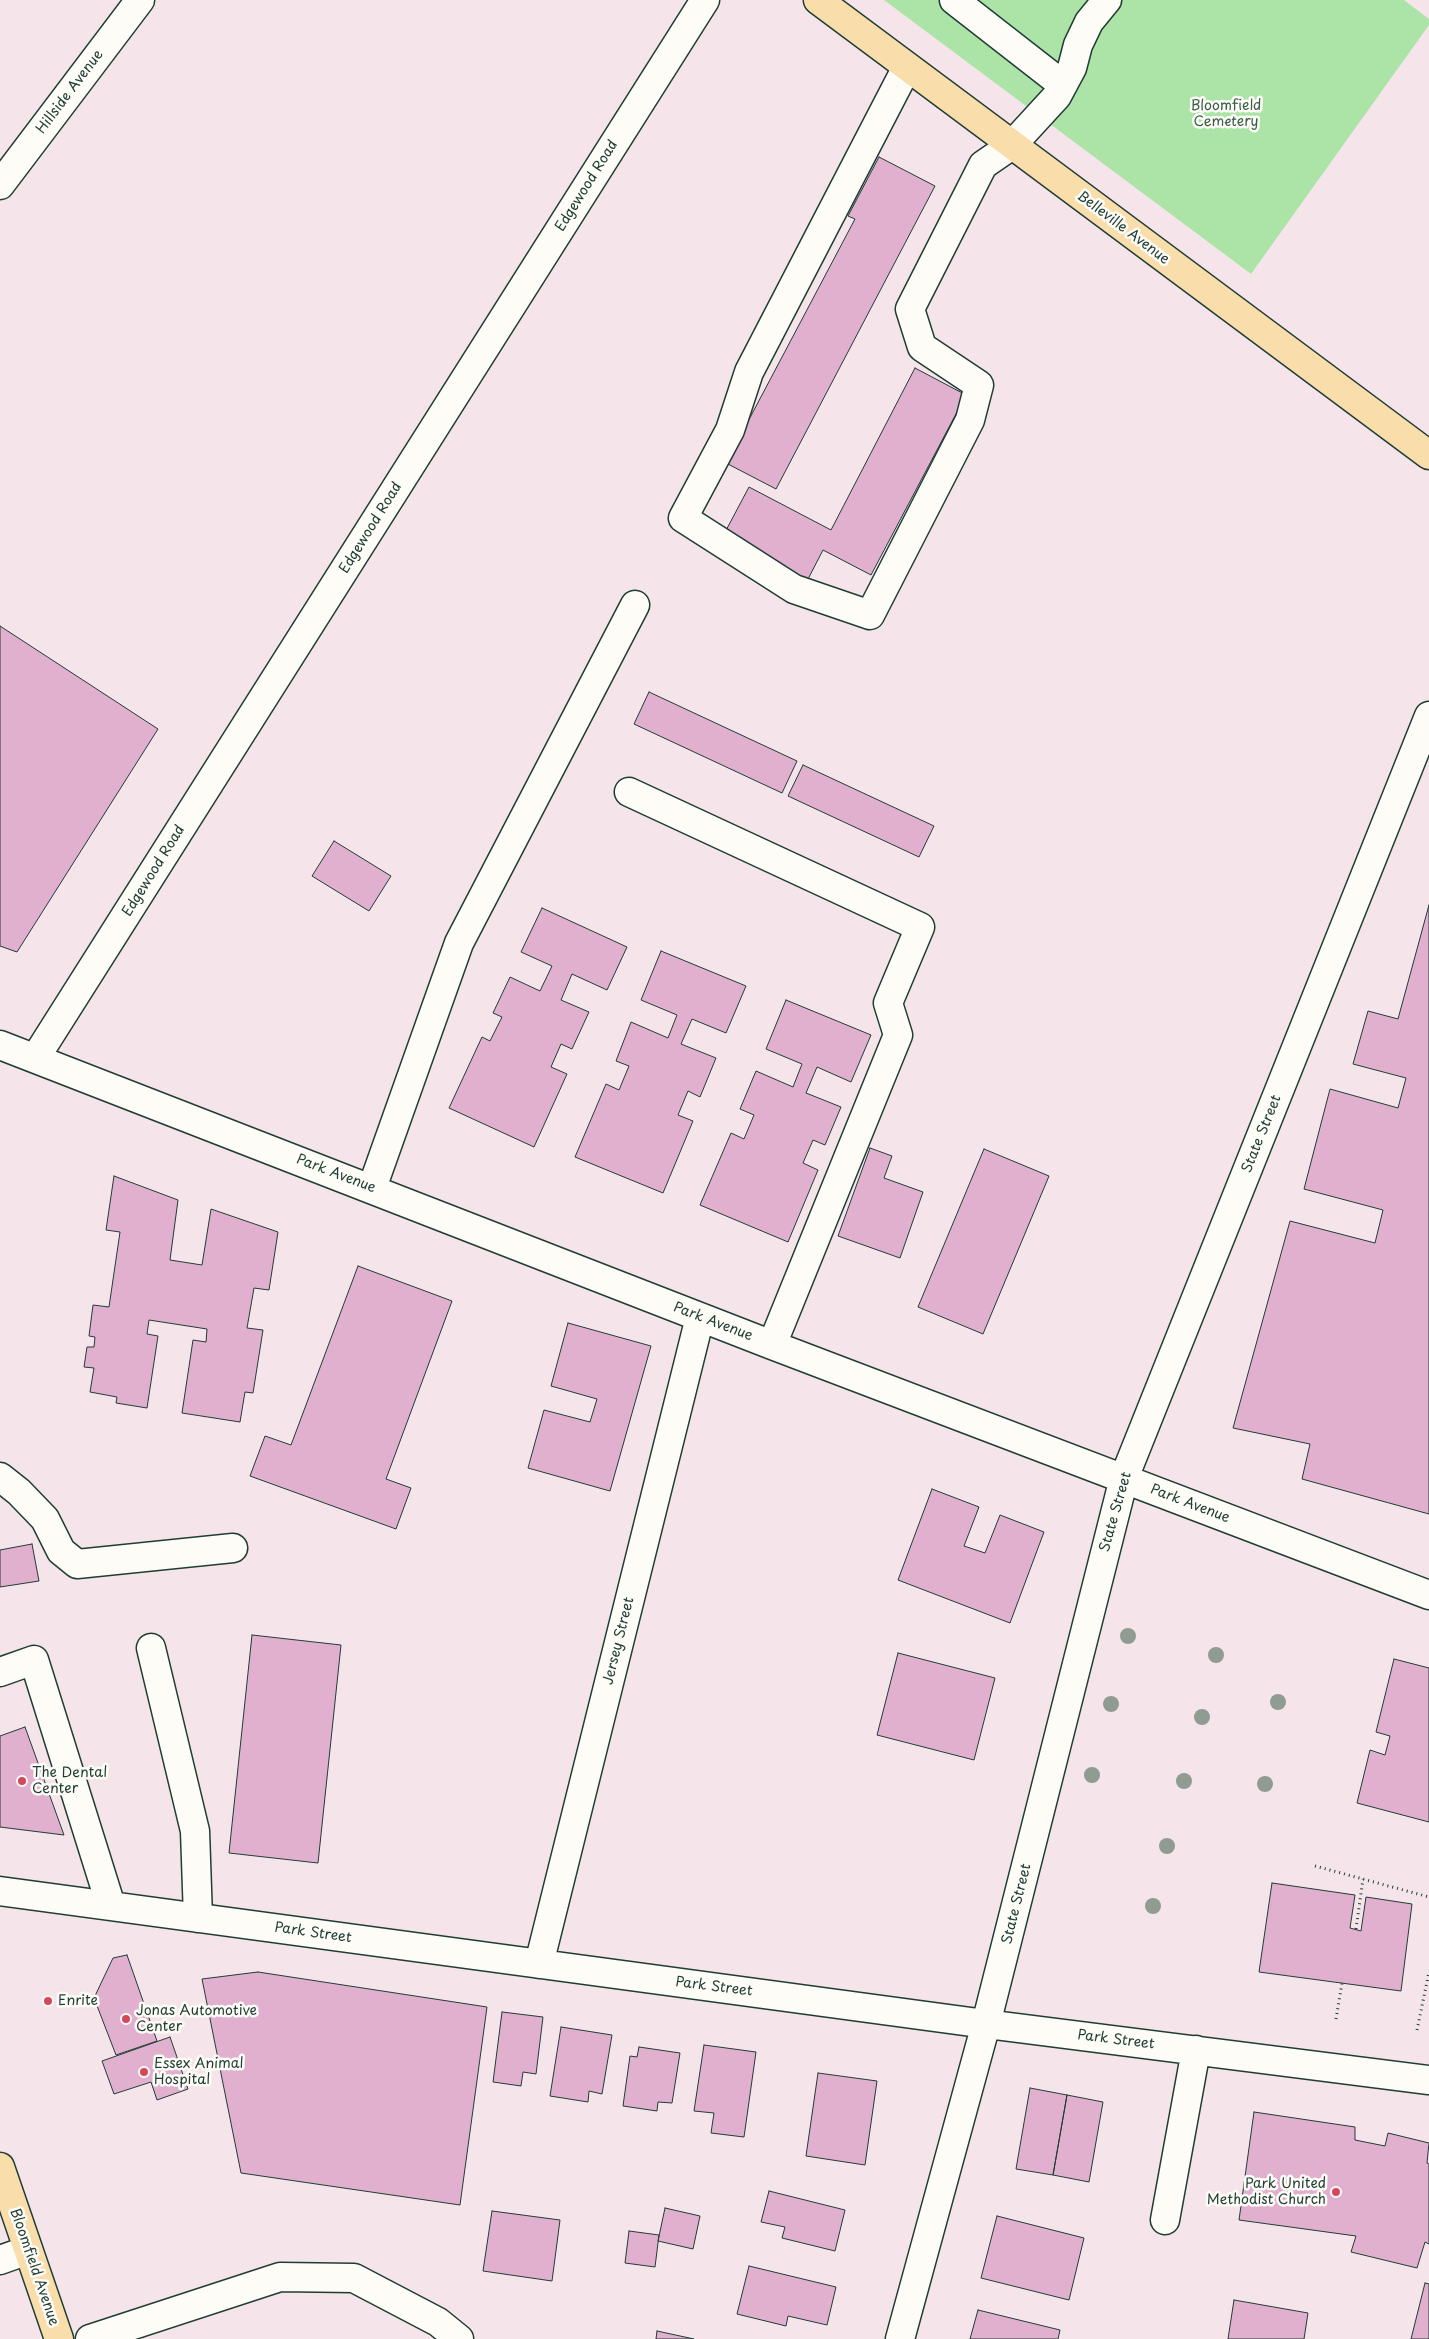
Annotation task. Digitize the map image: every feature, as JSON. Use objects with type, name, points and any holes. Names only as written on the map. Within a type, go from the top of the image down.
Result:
[{"type":"main road","name":"Belleville Avenue","points":[[818,0],[1429,456]]},
{"type":"main road","name":"Bloomfield Avenue","points":[[0,2167],[59,2339]]},
{"type":"street","name":"Hillside Avenue","points":[[0,185],[140,0]]},
{"type":"street","name":"Edgewood Road","points":[[36,1057],[705,0]]},
{"type":"street","points":[[954,0],[1063,85]]},
{"type":"street","points":[[907,67],[749,372],[730,430],[683,518],[794,589],[870,615],[970,420],[978,385],[922,347],[910,309],[983,165],[1012,146],[1057,96],[1072,68],[1078,44],[1089,22],[1107,0]]},
{"type":"street","points":[[372,1188],[459,943],[635,605]]},
{"type":"street","name":"State Street","points":[[900,2339],[986,2024],[1124,1478],[1429,716]]},
{"type":"street","points":[[629,792],[920,927],[888,1003],[898,1035],[772,1345]]},
{"type":"street","name":"Park Avenue","points":[[0,1045],[36,1057],[772,1345],[1429,1594]]},
{"type":"street","name":"Jersey Street","points":[[538,1964],[700,1317]]},
{"type":"street","points":[[0,1477],[20,1492],[45,1519],[61,1551],[78,1564],[232,1548]]},
{"type":"street","points":[[151,1648],[194,1832],[198,1918]]},
{"type":"street","points":[[0,1672],[34,1660],[111,1906]]},
{"type":"street","name":"Park Street","points":[[0,1891],[986,2024],[1429,2080]]},
{"type":"street","points":[[1165,2220],[1196,2050]]},
{"type":"street","points":[[0,2260],[28,2250]]},
{"type":"street","points":[[90,2339],[280,2278],[354,2278],[438,2322],[459,2339]]},
{"type":"path","points":[[1316,1866],[1429,1896]]},
{"type":"path","points":[[1356,1929],[1363,1879]]},
{"type":"path","points":[[1417,2030],[1429,1972]]},
{"type":"path","points":[[1336,2019],[1342,1984]]},
{"type":"green space","name":"Bloomfield Cemetery","points":[[884,0],[1404,0],[1429,19],[1429,25],[1251,274]]},
{"type":"building","points":[[879,157],[935,186],[776,489],[726,463],[855,219],[848,216]]},
{"type":"building","points":[[915,368],[966,395],[871,575],[823,550],[807,581],[723,536],[749,487],[831,530]]},
{"type":"building","points":[[0,626],[158,729],[17,952],[0,946]]},
{"type":"building","points":[[649,692],[797,761],[782,793],[634,724]]},
{"type":"building","points":[[803,765],[934,826],[919,857],[788,796]]},
{"type":"building","points":[[334,841],[391,876],[369,911],[312,876]]},
{"type":"building","points":[[1429,905],[1429,1514],[1302,1479],[1310,1444],[1233,1428],[1290,1221],[1375,1243],[1383,1210],[1304,1189],[1330,1089],[1398,1108],[1406,1078],[1353,1064],[1368,1011],[1398,1019]]},
{"type":"building","points":[[542,908],[627,947],[607,990],[572,974],[561,1000],[589,1012],[572,1049],[561,1044],[551,1067],[567,1074],[534,1147],[449,1108],[482,1037],[490,1041],[502,1017],[493,1013],[510,977],[540,991],[552,966],[521,952]]},
{"type":"building","points":[[661,951],[746,986],[726,1033],[692,1019],[681,1044],[716,1058],[700,1097],[688,1091],[678,1115],[693,1121],[663,1193],[575,1157],[606,1084],[619,1090],[629,1066],[616,1061],[631,1022],[668,1038],[677,1015],[641,1000]]},
{"type":"building","points":[[786,1000],[871,1035],[851,1082],[817,1067],[806,1093],[841,1107],[825,1145],[813,1140],[803,1163],[818,1170],[788,1242],[700,1205],[731,1133],[744,1139],[754,1115],[740,1109],[756,1071],[793,1087],[802,1064],[766,1049]]},
{"type":"building","points":[[870,1148],[892,1156],[884,1178],[923,1192],[900,1258],[838,1236]]},
{"type":"building","points":[[984,1149],[1049,1176],[983,1334],[918,1307]]},
{"type":"building","points":[[114,1176],[178,1200],[170,1260],[202,1265],[211,1209],[278,1232],[269,1290],[254,1288],[247,1328],[263,1330],[253,1393],[245,1392],[240,1422],[182,1413],[193,1340],[206,1342],[207,1329],[149,1320],[147,1334],[158,1336],[147,1408],[116,1403],[117,1397],[90,1392],[94,1368],[84,1367],[87,1347],[94,1347],[95,1337],[89,1336],[93,1305],[109,1307],[120,1232],[106,1230]]},
{"type":"building","points":[[358,1266],[452,1301],[386,1479],[411,1488],[396,1529],[250,1476],[265,1436],[291,1445]]},
{"type":"building","points":[[568,1323],[651,1346],[610,1491],[528,1468],[544,1410],[590,1422],[597,1399],[551,1386]]},
{"type":"building","points":[[932,1489],[979,1507],[964,1546],[985,1553],[1000,1515],[1044,1532],[1010,1623],[898,1580]]},
{"type":"building","points":[[32,1544],[39,1581],[0,1587],[0,1550]]},
{"type":"building","points":[[252,1635],[341,1645],[318,1863],[229,1853]]},
{"type":"building","points":[[898,1653],[995,1678],[974,1760],[877,1735]]},
{"type":"building","points":[[1394,1659],[1429,1668],[1429,1822],[1357,1803],[1370,1750],[1385,1755],[1390,1736],[1376,1732]]},
{"type":"building","name":"The Dental Center","points":[[25,1727],[64,1835],[0,1827],[0,1736]]},
{"type":"building","points":[[1272,1883],[1355,1895],[1350,1928],[1361,1931],[1366,1897],[1412,1904],[1401,1991],[1259,1972]]},
{"type":"building","name":"Jonas Automotive Center","points":[[127,1955],[157,2041],[116,2055],[94,1998],[113,1958]]},
{"type":"building","points":[[258,1972],[487,2007],[460,2205],[241,2173],[202,1979]]},
{"type":"building","points":[[502,2012],[543,2017],[536,2074],[523,2072],[521,2086],[493,2082]]},
{"type":"building","points":[[561,2027],[612,2035],[602,2094],[589,2091],[588,2102],[550,2096]]},
{"type":"building","name":"Essex Animal Hospital","points":[[170,2037],[188,2089],[157,2100],[151,2082],[114,2094],[102,2061]]},
{"type":"building","points":[[704,2045],[756,2052],[744,2137],[711,2133],[714,2113],[694,2111]]},
{"type":"building","points":[[639,2047],[680,2053],[672,2103],[658,2102],[657,2111],[623,2106],[630,2056],[637,2057]]},
{"type":"building","points":[[818,2073],[877,2081],[865,2165],[806,2156]]},
{"type":"building","points":[[1030,2088],[1067,2095],[1053,2175],[1016,2169]]},
{"type":"building","points":[[1067,2095],[1103,2102],[1089,2182],[1053,2175]]},
{"type":"building","name":"Park United Methodist Church","points":[[1254,2112],[1355,2127],[1355,2140],[1385,2146],[1388,2133],[1429,2143],[1427,2163],[1429,2164],[1429,2244],[1425,2242],[1417,2268],[1351,2252],[1356,2236],[1239,2220]]},
{"type":"building","points":[[769,2191],[845,2210],[835,2251],[782,2238],[785,2227],[761,2222]]},
{"type":"building","points":[[665,2208],[700,2216],[693,2249],[658,2241]]},
{"type":"building","points":[[492,2211],[560,2220],[552,2281],[483,2271]]},
{"type":"building","points":[[997,2216],[1084,2238],[1069,2300],[981,2278]]},
{"type":"building","points":[[629,2231],[659,2235],[655,2267],[625,2263]]},
{"type":"building","points":[[749,2266],[836,2287],[827,2325],[788,2316],[786,2326],[737,2314]]},
{"type":"building","points":[[1425,2283],[1429,2284],[1429,2339],[1411,2339]]},
{"type":"building","points":[[1234,2300],[1308,2313],[1304,2339],[1228,2339]]},
{"type":"building","points":[[978,2310],[1060,2330],[1058,2339],[970,2339]]},
{"type":"building","points":[[657,2331],[694,2339],[656,2339]]},
{"type":"place","name":"The Dental Center","points":[[22,1781]]},
{"type":"place","name":"Enrite","points":[[48,2001]]},
{"type":"place","name":"Jonas Automotive Center","points":[[126,2019]]},
{"type":"place","name":"Essex Animal Hospital","points":[[144,2072]]},
{"type":"place","name":"Park United Methodist Church","points":[[1336,2192]]}]
